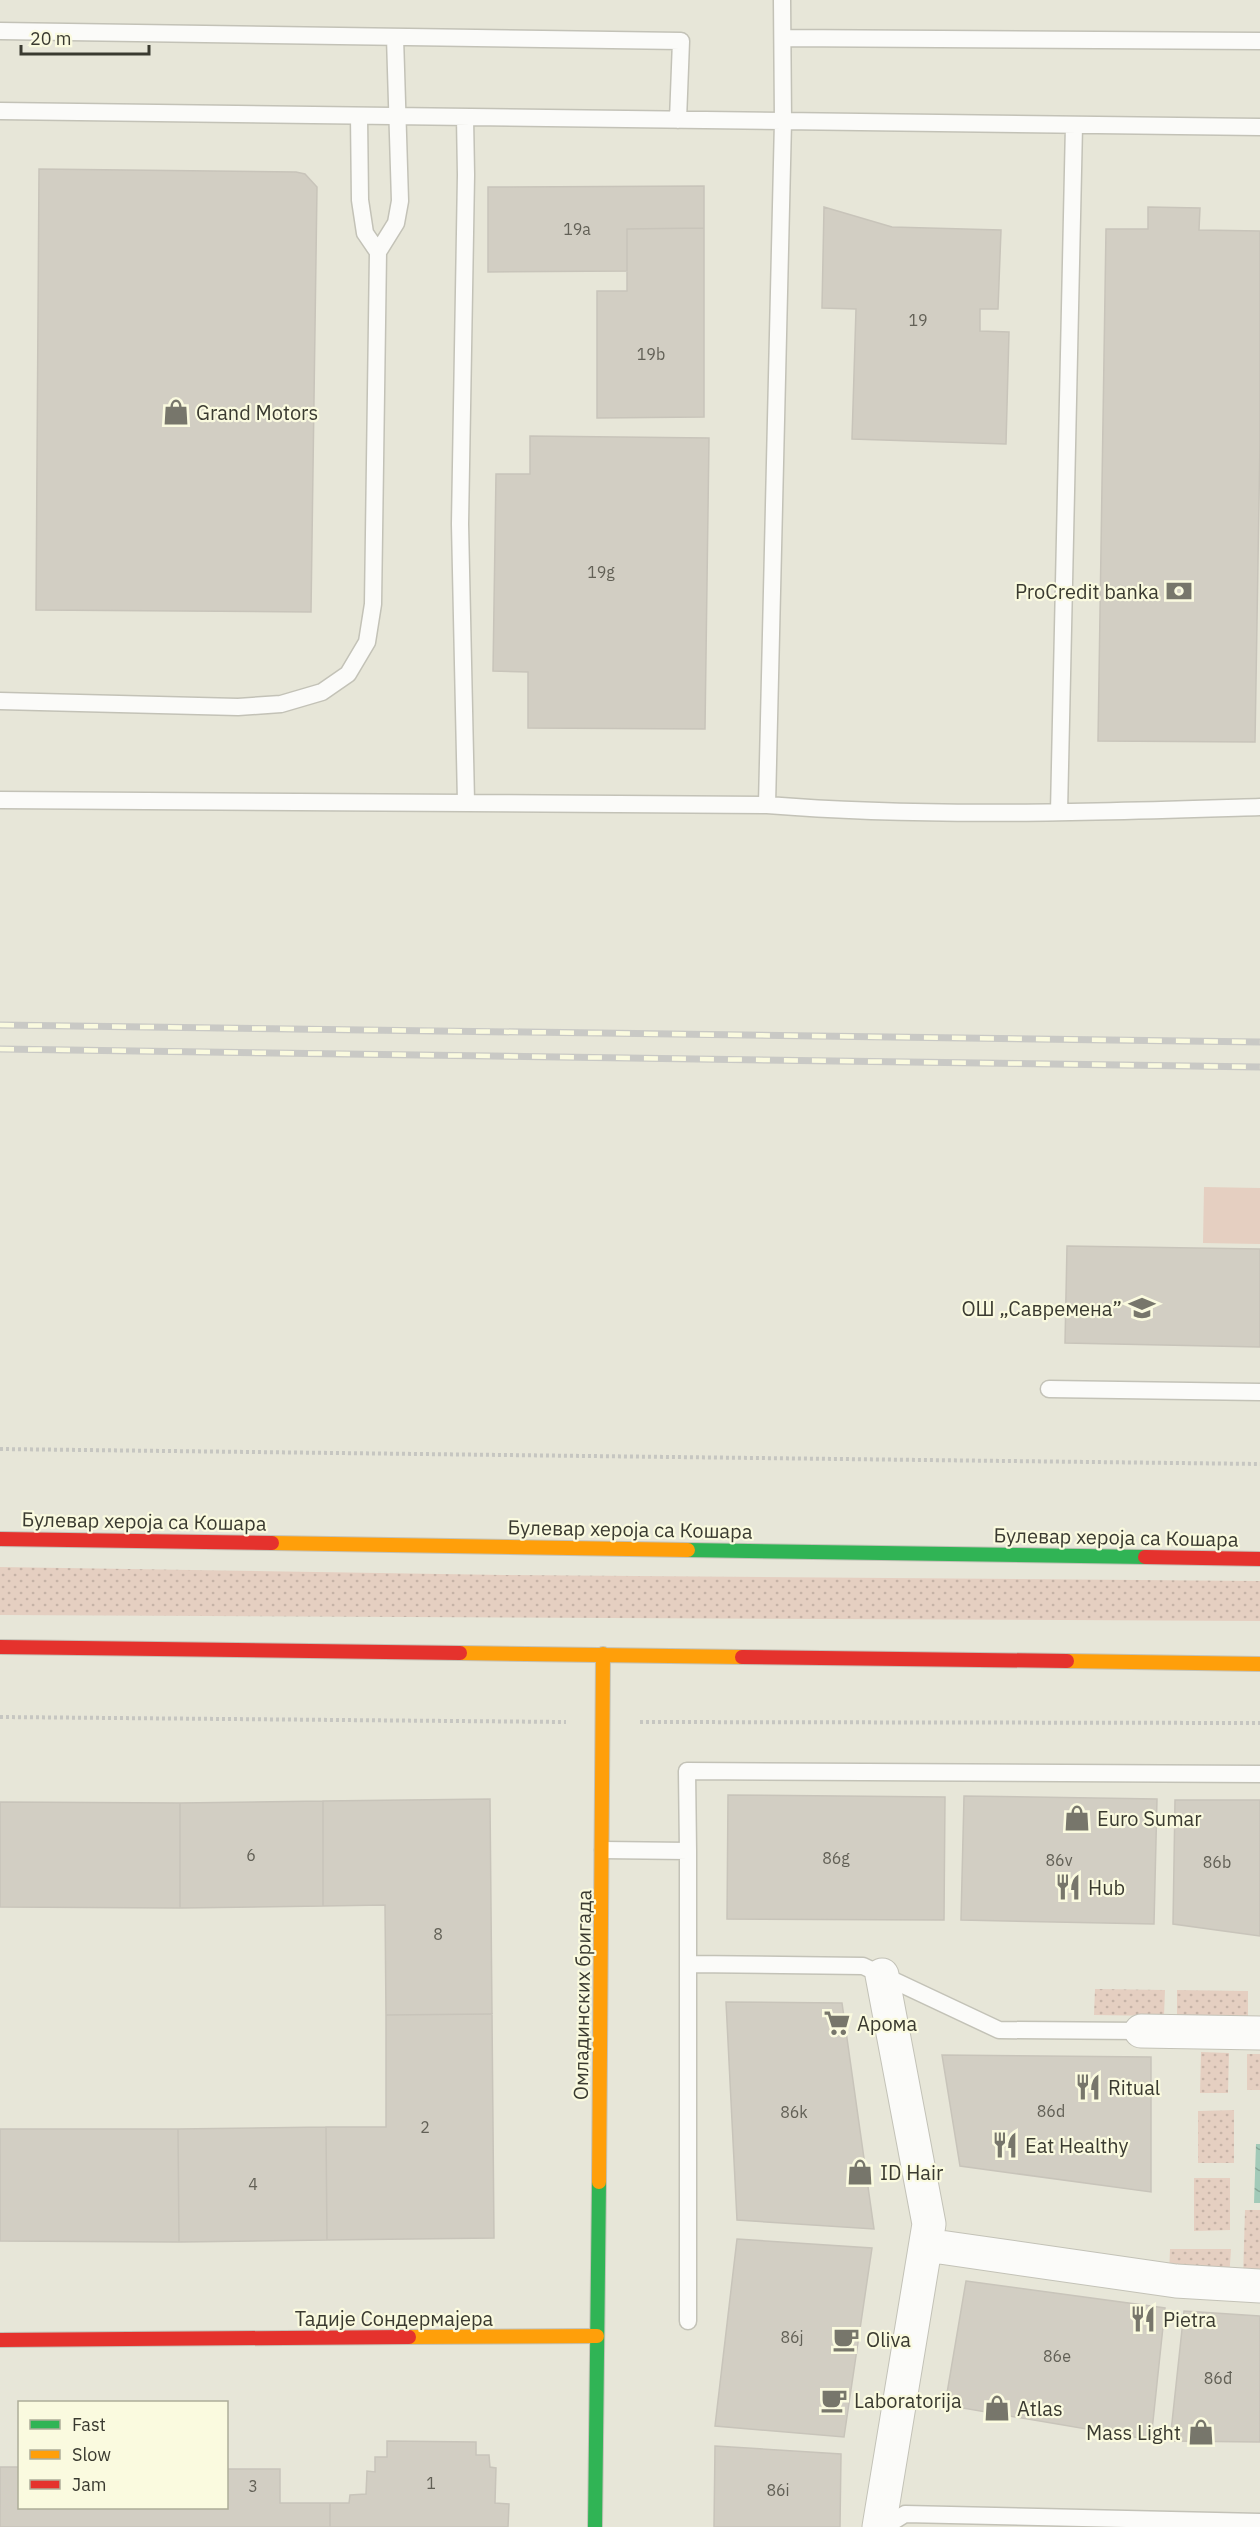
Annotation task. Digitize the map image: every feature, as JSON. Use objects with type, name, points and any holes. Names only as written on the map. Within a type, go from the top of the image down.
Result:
[{"type":"main road","name":"Булевар хероја са Кошара","points":[[0,1539],[1260,1559]]},
{"type":"main road","points":[[0,1647],[1260,1665]]},
{"type":"main road","name":"Омладинских бригада","points":[[597,2336],[603,1654]]},
{"type":"main road","points":[[595,2527],[597,2336]]},
{"type":"main road","name":"Тадије Сондермајера","points":[[0,2340],[597,2336]]},
{"type":"street","points":[[879,2527],[929,2224],[882,1975]]},
{"type":"street","points":[[1141,2031],[1260,2033]]},
{"type":"street","points":[[926,2245],[1176,2281],[1260,2286]]},
{"type":"lane","points":[[766,805],[783,121],[782,0]]},
{"type":"lane","points":[[0,31],[681,41],[678,120]]},
{"type":"lane","points":[[0,701],[238,707],[281,704],[322,692],[348,674],[367,642],[373,604],[378,252],[396,223],[400,201],[395,37]]},
{"type":"lane","points":[[783,38],[1260,41]]},
{"type":"lane","points":[[0,111],[1260,127]]},
{"type":"lane","points":[[359,116],[360,200],[365,233],[378,252]]},
{"type":"lane","points":[[465,117],[460,524],[466,802]]},
{"type":"lane","points":[[1059,812],[1074,125]]},
{"type":"lane","points":[[0,800],[766,805],[822,810],[1059,812],[1260,807]]},
{"type":"lane","points":[[1048,1389],[1260,1392]]},
{"type":"lane","points":[[688,2321],[687,1772],[1260,1774]]},
{"type":"lane","points":[[603,1850],[688,1851]]},
{"type":"lane","points":[[689,1964],[864,1966],[999,2030],[1141,2031]]},
{"type":"lane","points":[[884,2527],[905,2514],[1260,2522]]},
{"type":"path","points":[[0,1449],[1260,1464]]},
{"type":"path","points":[[0,1717],[603,1722],[1260,1723]]},
{"type":"shaded area","points":[[1204,1187],[1260,1188],[1260,1244],[1203,1243]]},
{"type":"shaded area","points":[[0,1567],[503,1575],[1260,1581],[1260,1621],[0,1615]]},
{"type":"shaded area","points":[[1095,1989],[1165,1990],[1164,2016],[1094,2015]]},
{"type":"shaded area","points":[[1177,1990],[1248,1991],[1248,2017],[1177,2015]]},
{"type":"shaded area","points":[[1201,2052],[1229,2053],[1228,2093],[1200,2093]]},
{"type":"shaded area","points":[[1247,2054],[1260,2054],[1260,2090],[1247,2090]]},
{"type":"shaded area","points":[[1234,2110],[1234,2163],[1198,2163],[1198,2111]]},
{"type":"shaded area","points":[[1194,2178],[1230,2178],[1230,2230],[1194,2231]]},
{"type":"shaded area","points":[[1245,2210],[1260,2210],[1260,2280],[1243,2279]]},
{"type":"shaded area","points":[[1170,2249],[1231,2249],[1229,2279],[1169,2276]]},
{"type":"water","points":[[1256,2144],[1260,2144],[1260,2203],[1254,2203]]},
{"type":"building","name":"Grand Motors","points":[[39,169],[296,172],[305,174],[317,187],[311,612],[36,610]]},
{"type":"building","points":[[704,186],[704,228],[627,229],[627,271],[488,272],[488,187]]},
{"type":"building","points":[[824,207],[892,227],[1001,230],[998,309],[980,309],[980,331],[1009,332],[1006,444],[852,439],[856,309],[822,308]]},
{"type":"building","name":"ProCredit banka","points":[[1148,207],[1200,208],[1199,230],[1260,231],[1260,441],[1255,742],[1098,741],[1106,229],[1148,229]]},
{"type":"building","points":[[704,228],[704,417],[597,418],[597,291],[627,291],[627,229]]},
{"type":"building","points":[[530,436],[709,438],[705,729],[528,728],[528,672],[493,671],[496,474],[530,474]]},
{"type":"building","points":[[1067,1246],[1260,1249],[1260,1347],[1065,1343]]},
{"type":"building","points":[[728,1795],[945,1797],[944,1920],[727,1919]]},
{"type":"building","points":[[964,1796],[1157,1799],[1154,1924],[961,1920]]},
{"type":"building","points":[[490,1799],[492,2014],[386,2015],[385,1905],[323,1906],[323,1801]]},
{"type":"building","points":[[1175,1800],[1260,1800],[1260,1936],[1173,1924]]},
{"type":"building","points":[[323,1801],[323,1906],[180,1908],[180,1803]]},
{"type":"building","points":[[0,1802],[180,1803],[180,1908],[0,1907]]},
{"type":"building","points":[[726,2002],[842,2003],[874,2229],[737,2220]]},
{"type":"building","points":[[492,2014],[494,2238],[327,2240],[326,2127],[386,2127],[386,2015]]},
{"type":"building","points":[[942,2055],[1151,2057],[1151,2192],[960,2166]]},
{"type":"building","points":[[326,2127],[327,2240],[179,2242],[178,2129]]},
{"type":"building","points":[[0,2129],[178,2129],[179,2242],[0,2241]]},
{"type":"building","points":[[737,2239],[872,2248],[844,2437],[715,2426]]},
{"type":"building","points":[[966,2281],[1165,2308],[1151,2440],[945,2405]]},
{"type":"building","points":[[1184,2311],[1260,2316],[1260,2442],[1170,2441]]},
{"type":"building","points":[[387,2441],[476,2442],[476,2455],[489,2455],[490,2467],[496,2468],[495,2503],[509,2504],[508,2527],[330,2527],[330,2503],[349,2503],[350,2495],[366,2494],[367,2471],[375,2472],[375,2457],[387,2457]]},
{"type":"building","points":[[715,2446],[841,2454],[840,2527],[714,2527]]},
{"type":"building","points":[[0,2467],[18,2467],[18,2509],[228,2509],[228,2469],[280,2469],[280,2503],[330,2503],[330,2527],[0,2527]]},
{"type":"railway","points":[[0,1025],[1260,1042]]},
{"type":"railway","points":[[0,1049],[1260,1067]]},
{"type":"traffic: fast","points":[[688,1550],[1145,1557]]},
{"type":"traffic: fast","points":[[595,2527],[599,2182]]},
{"type":"traffic: slow","points":[[272,1543],[688,1550]]},
{"type":"traffic: slow","points":[[460,1653],[742,1657]]},
{"type":"traffic: slow","points":[[599,2182],[603,1654]]},
{"type":"traffic: slow","points":[[1067,1661],[1260,1664]]},
{"type":"traffic: slow","points":[[409,2337],[597,2336]]},
{"type":"traffic: jam","points":[[0,1539],[272,1543]]},
{"type":"traffic: jam","points":[[1145,1557],[1260,1559]]},
{"type":"traffic: jam","points":[[0,1647],[460,1653]]},
{"type":"traffic: jam","points":[[742,1657],[1067,1661]]},
{"type":"traffic: jam","points":[[0,2340],[409,2337]]},
{"type":"place","name":"Grand Motors","points":[[176,412]]},
{"type":"place","name":"ProCredit banka","points":[[1179,591]]},
{"type":"place","name":"ОШ „Савремена”","points":[[1142,1308]]},
{"type":"place","name":"Euro Sumar","points":[[1077,1818]]},
{"type":"place","name":"Hub","points":[[1068,1887]]},
{"type":"place","name":"Арома","points":[[837,2023]]},
{"type":"place","name":"Ritual","points":[[1088,2087]]},
{"type":"place","name":"Eat Healthy","points":[[1005,2145]]},
{"type":"place","name":"ID Hair","points":[[860,2172]]},
{"type":"place","name":"Pietra","points":[[1143,2319]]},
{"type":"place","name":"Oliva","points":[[846,2339]]},
{"type":"place","name":"Laboratorija","points":[[834,2400]]},
{"type":"place","name":"Atlas","points":[[997,2408]]},
{"type":"place","name":"Mass Light","points":[[1201,2432]]}]
